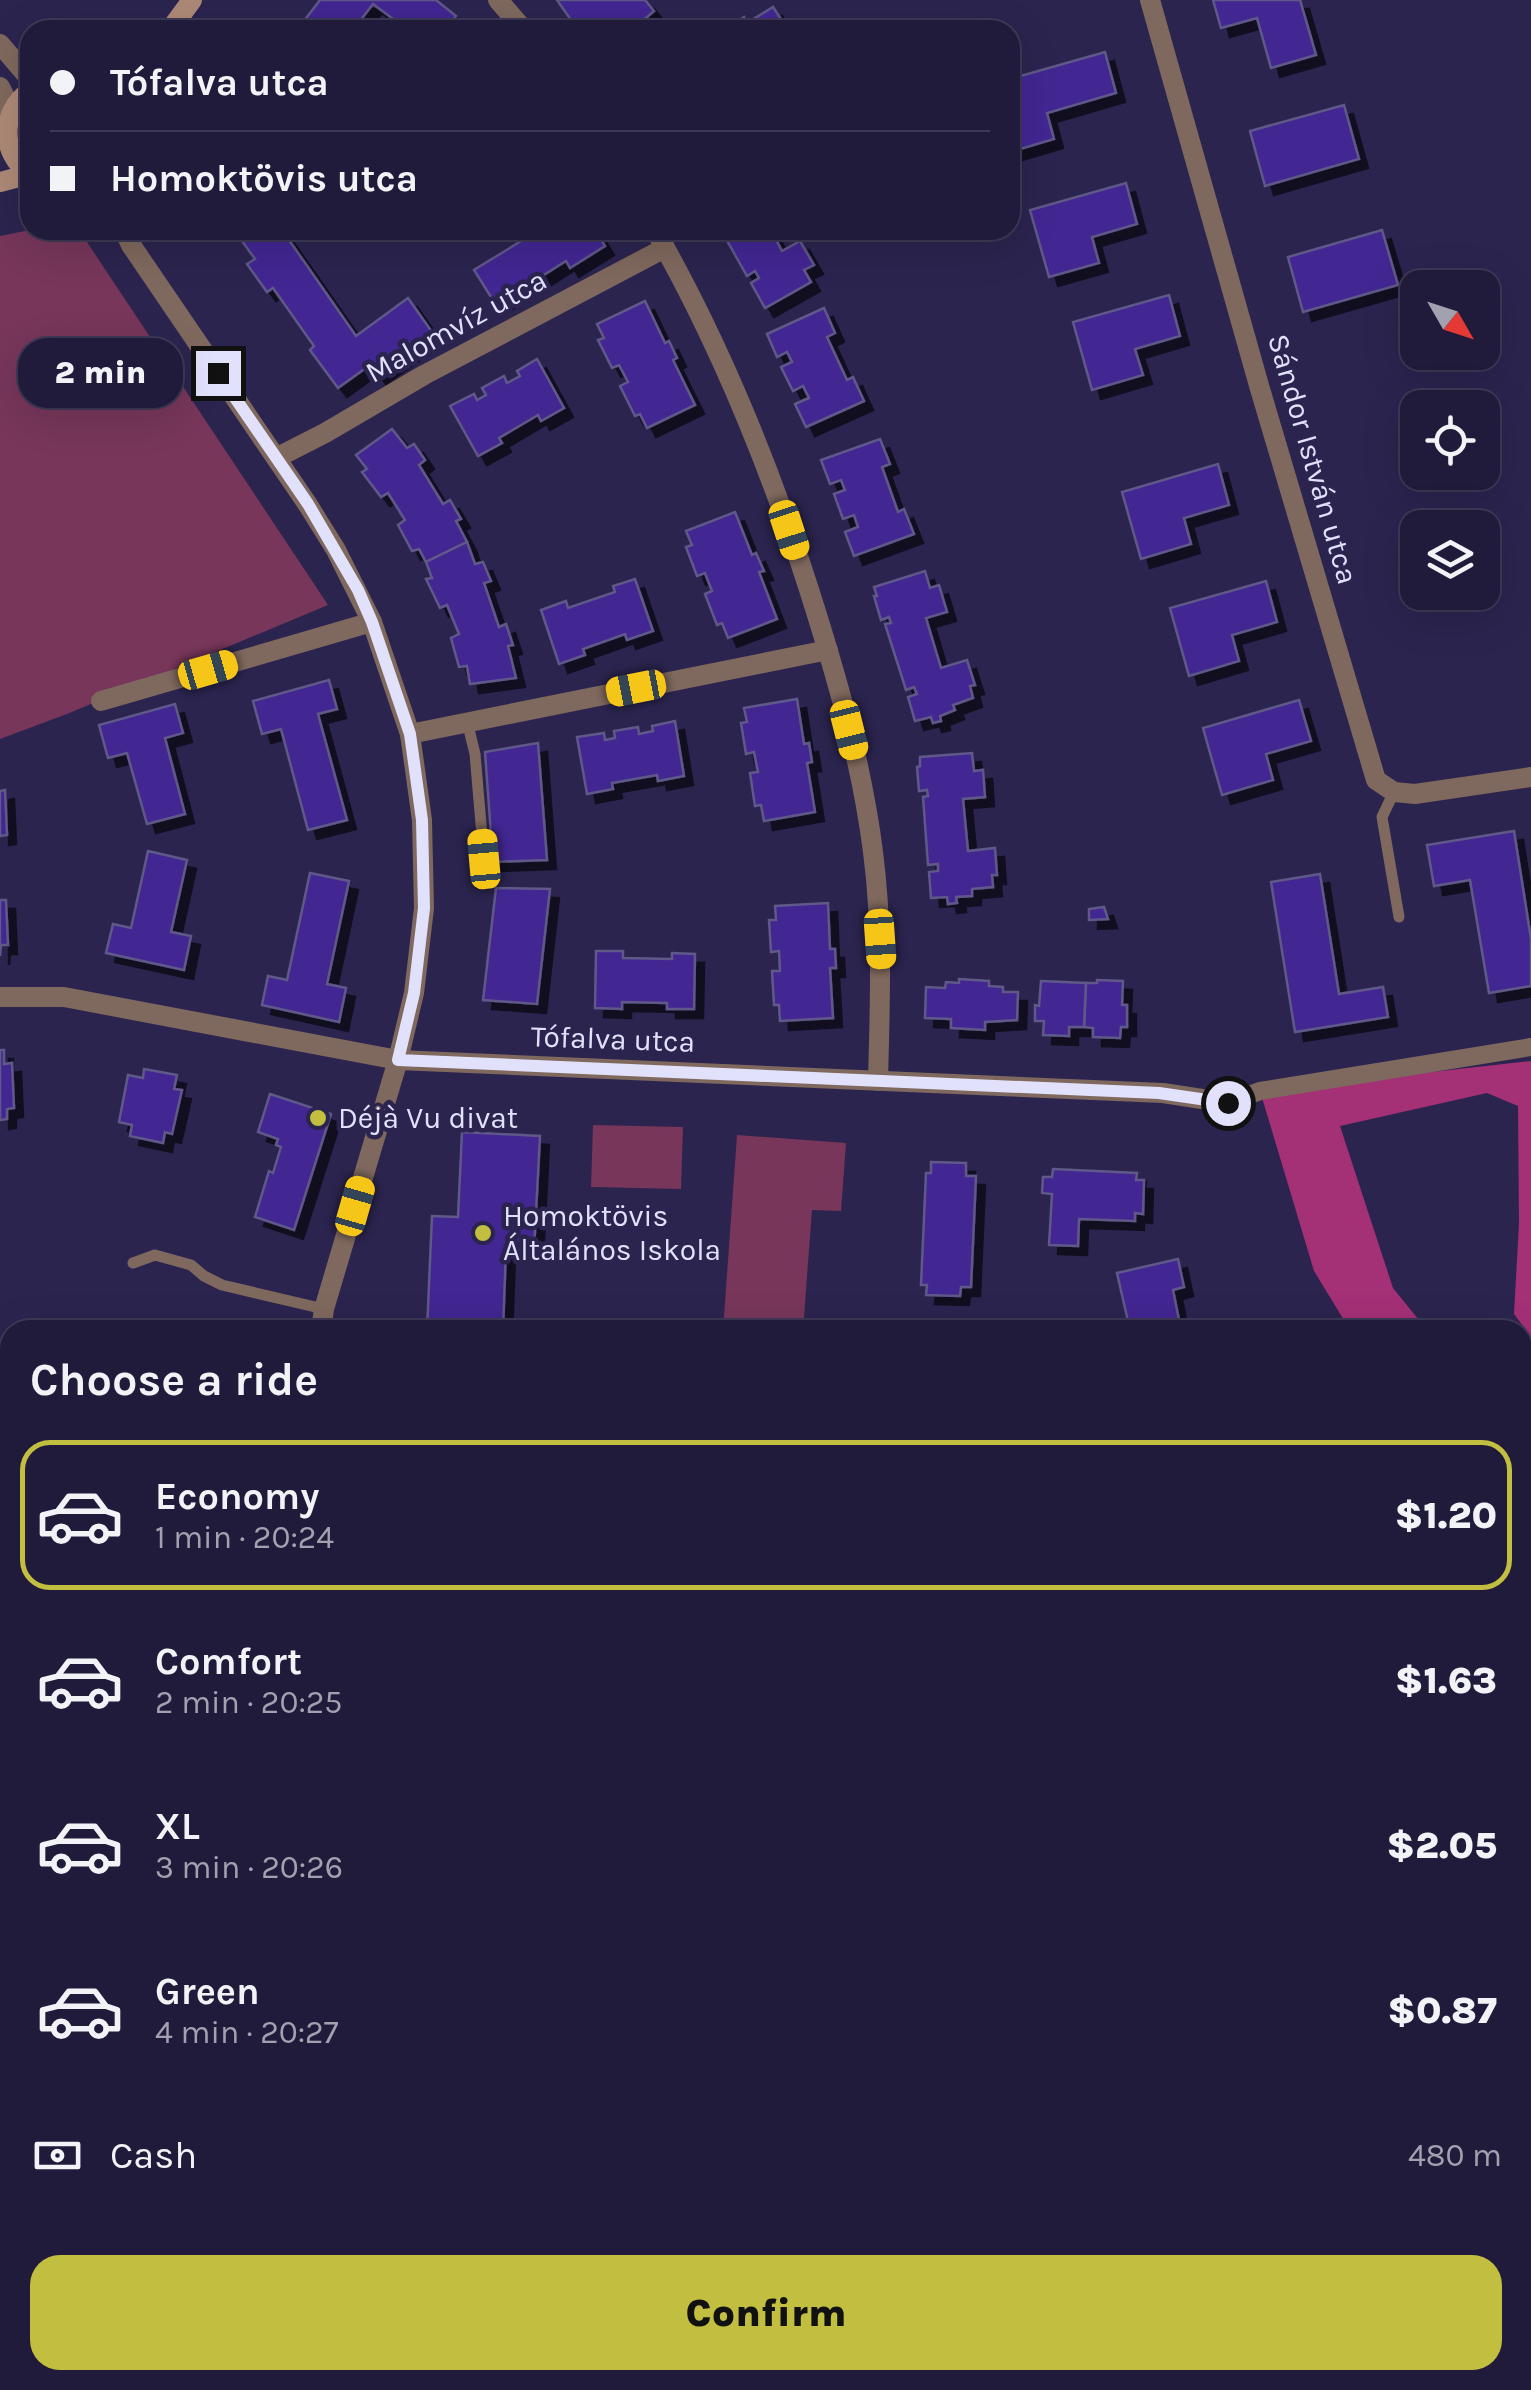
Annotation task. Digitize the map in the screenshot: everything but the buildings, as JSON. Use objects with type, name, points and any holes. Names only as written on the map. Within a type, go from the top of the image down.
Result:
[{"type":"main road","points":[[176,20],[192,0]]},
{"type":"main road","points":[[20,97],[3,129],[4,147],[20,168]]},
{"type":"street","points":[[498,0],[515,20]]},
{"type":"street","name":"Sándor István utca","points":[[1150,0],[1376,780],[1394,792]]},
{"type":"street","points":[[0,44],[20,67]]},
{"type":"street","points":[[0,87],[4,95],[3,129]]},
{"type":"street","points":[[126,240],[336,550],[372,622],[410,734],[422,820],[424,908],[414,993],[323,1320]]},
{"type":"street","name":"Malomvíz utca","points":[[276,458],[658,240]]},
{"type":"street","points":[[660,240],[757,442],[828,650],[857,760],[873,852],[882,966],[878,1080]]},
{"type":"street","points":[[100,702],[372,622]]},
{"type":"street","points":[[410,734],[828,650]]},
{"type":"street","points":[[1394,792],[1415,794],[1531,777]]},
{"type":"street","name":"Tófalva utca","points":[[0,997],[64,997],[398,1060],[1159,1093],[1228,1103]]},
{"type":"street","points":[[1228,1103],[1260,1091],[1531,1048]]},
{"type":"lane","points":[[468,721],[484,859]]},
{"type":"lane","points":[[1394,792],[1382,817],[1399,917]]},
{"type":"lane","points":[[134,1263],[155,1255],[191,1265],[222,1285],[323,1320]]},
{"type":"shaded area","points":[[20,232],[20,240],[86,240],[328,605],[0,739],[0,236]]},
{"type":"shaded area","points":[[1531,1061],[1531,1320],[1518,1320],[1514,1314],[1519,1224],[1518,1106],[1487,1093],[1340,1126],[1393,1288],[1419,1320],[1344,1320],[1314,1271],[1260,1091]]},
{"type":"shaded area","points":[[593,1125],[683,1127],[681,1189],[591,1187]]},
{"type":"shaded area","points":[[737,1135],[846,1143],[841,1211],[812,1210],[804,1320],[724,1320]]},
{"type":"place","name":"Déjà Vu divat","points":[[318,1118]]},
{"type":"place","name":"Homoktövis Általános Iskola","points":[[483,1233]]},
{"type":"route","points":[[218,373],[308,504],[358,590],[410,734],[422,820],[424,908],[414,993],[398,1060],[1159,1093],[1228,1103]]}]
